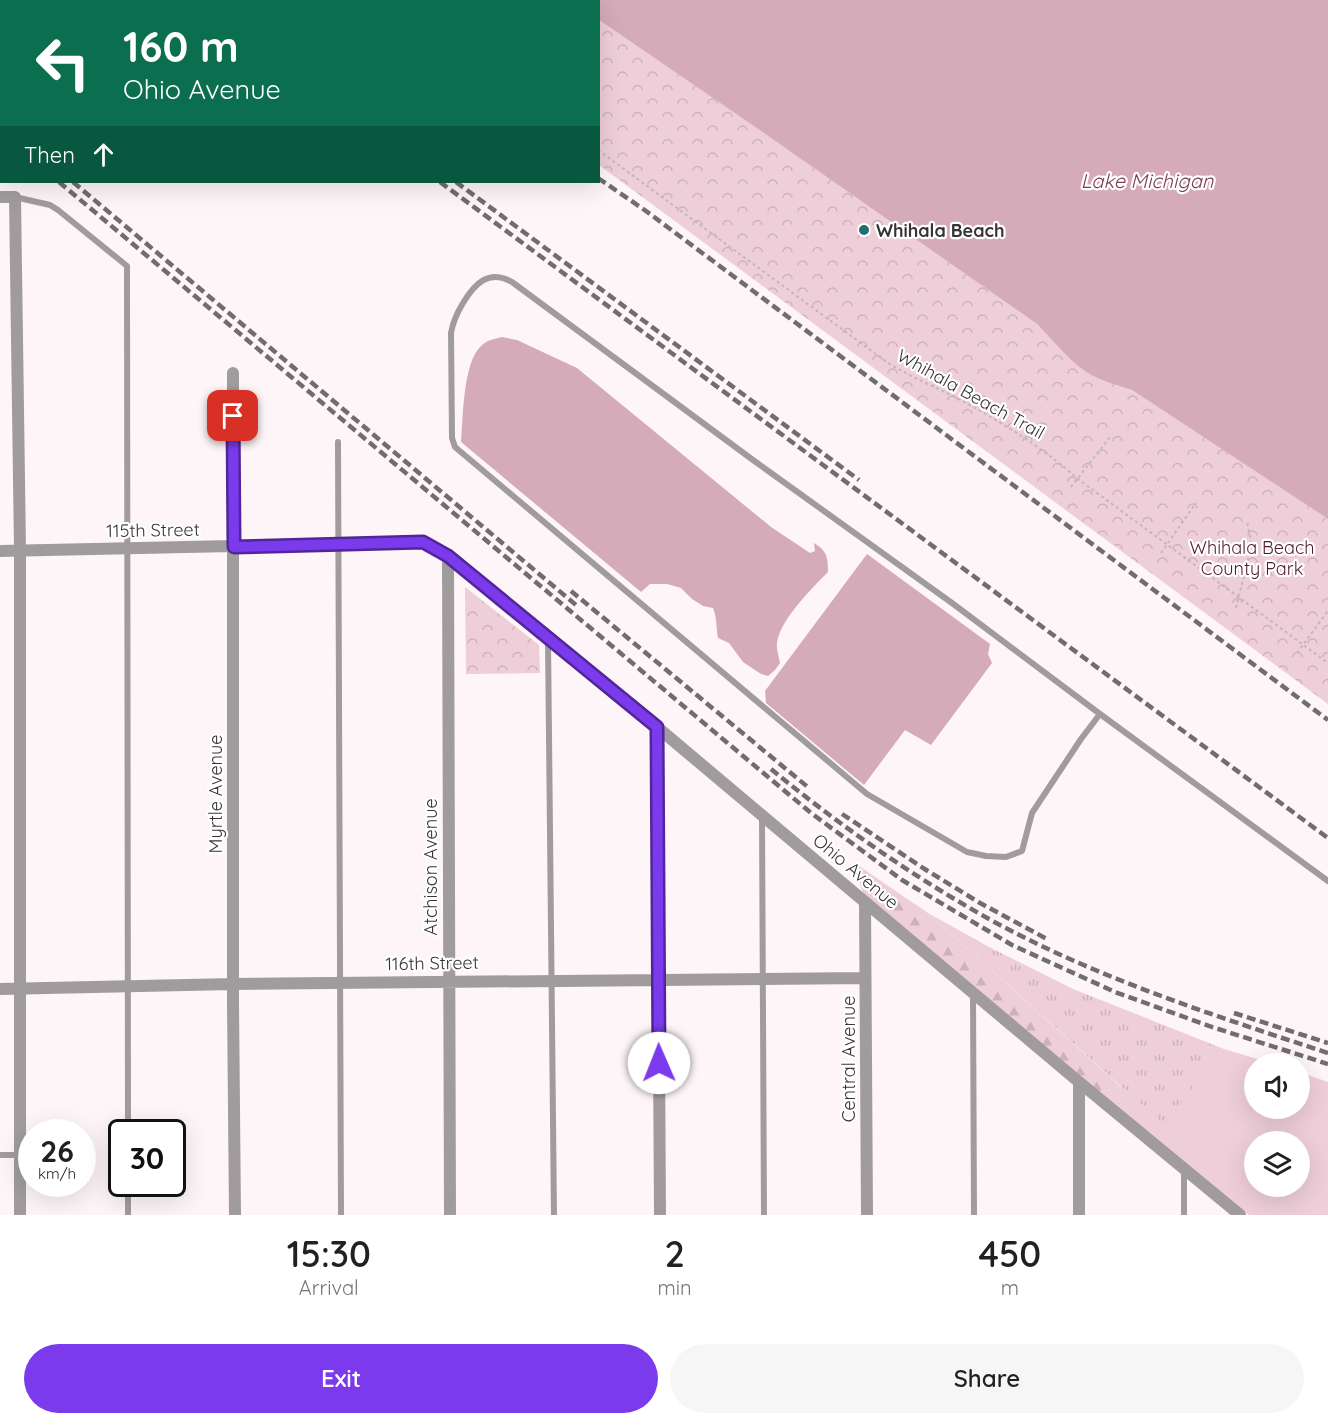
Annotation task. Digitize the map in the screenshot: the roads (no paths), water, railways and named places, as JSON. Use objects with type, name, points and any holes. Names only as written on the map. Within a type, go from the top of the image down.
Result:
[{"type":"street","points":[[0,197],[15,197],[20,550],[20,1119]]},
{"type":"street","name":"Myrtle Avenue","points":[[233,373],[235,1215]]},
{"type":"street","name":"115th Street","points":[[0,551],[423,542],[448,556]]},
{"type":"street","name":"Ohio Avenue","points":[[448,556],[657,727],[1240,1215]]},
{"type":"street","name":"Atchison Avenue","points":[[448,556],[450,1215]]},
{"type":"street","points":[[657,727],[660,1215]]},
{"type":"street","name":"Central Avenue","points":[[865,902],[867,1215]]},
{"type":"street","name":"116th Street","points":[[0,989],[448,981],[866,978]]},
{"type":"street","points":[[1079,1082],[1079,1215]]},
{"type":"street","points":[[20,1197],[20,1215]]},
{"type":"lane","points":[[15,197],[50,205],[127,266],[128,1119]]},
{"type":"lane","points":[[1100,714],[1032,813],[1022,851],[1006,857],[967,852],[867,794],[455,447],[452,438],[451,333],[453,320],[471,289],[483,279],[503,277],[512,282],[1328,881]]},
{"type":"lane","points":[[338,442],[341,1215]]},
{"type":"lane","points":[[548,638],[554,1215]]},
{"type":"lane","points":[[762,815],[764,1215]]},
{"type":"lane","points":[[973,992],[974,1215]]},
{"type":"lane","points":[[0,1155],[18,1155]]},
{"type":"lane","points":[[1184,1169],[1184,1215]]},
{"type":"lane","points":[[128,1197],[128,1215]]},
{"type":"water","name":"Lake Michigan","points":[[600,0],[1328,0],[1328,519],[1132,390],[1088,373],[1037,324],[600,21]]},
{"type":"water","points":[[502,337],[517,340],[577,368],[771,527],[810,553],[815,551],[814,543],[822,549],[827,558],[828,572],[797,605],[784,625],[777,643],[780,663],[768,676],[743,662],[729,643],[718,638],[713,608],[703,606],[681,588],[667,584],[650,584],[641,592],[461,442],[467,377],[475,354],[483,344]]},
{"type":"water","points":[[867,554],[990,644],[988,654],[992,663],[931,745],[905,730],[864,785],[766,703],[765,691]]},
{"type":"railway","points":[[600,179],[646,211],[1328,720]]},
{"type":"railway","points":[[60,183],[811,813],[902,880],[1012,945],[1115,992],[1212,1027],[1328,1064]]},
{"type":"railway","points":[[74,183],[576,605]]},
{"type":"railway","points":[[441,183],[1328,838]]},
{"type":"railway","points":[[457,183],[859,480]]},
{"type":"railway","points":[[571,591],[809,788]]},
{"type":"railway","points":[[771,769],[850,830],[904,867],[960,903],[1030,940],[1156,994],[1328,1053]]},
{"type":"railway","points":[[842,814],[980,903],[1047,939]]},
{"type":"railway","points":[[1234,1013],[1328,1043]]},
{"type":"place","name":"Whihala Beach","points":[[864,230]]},
{"type":"park label","name":"Whihala Beach County Park","points":[[1252,557]]}]
